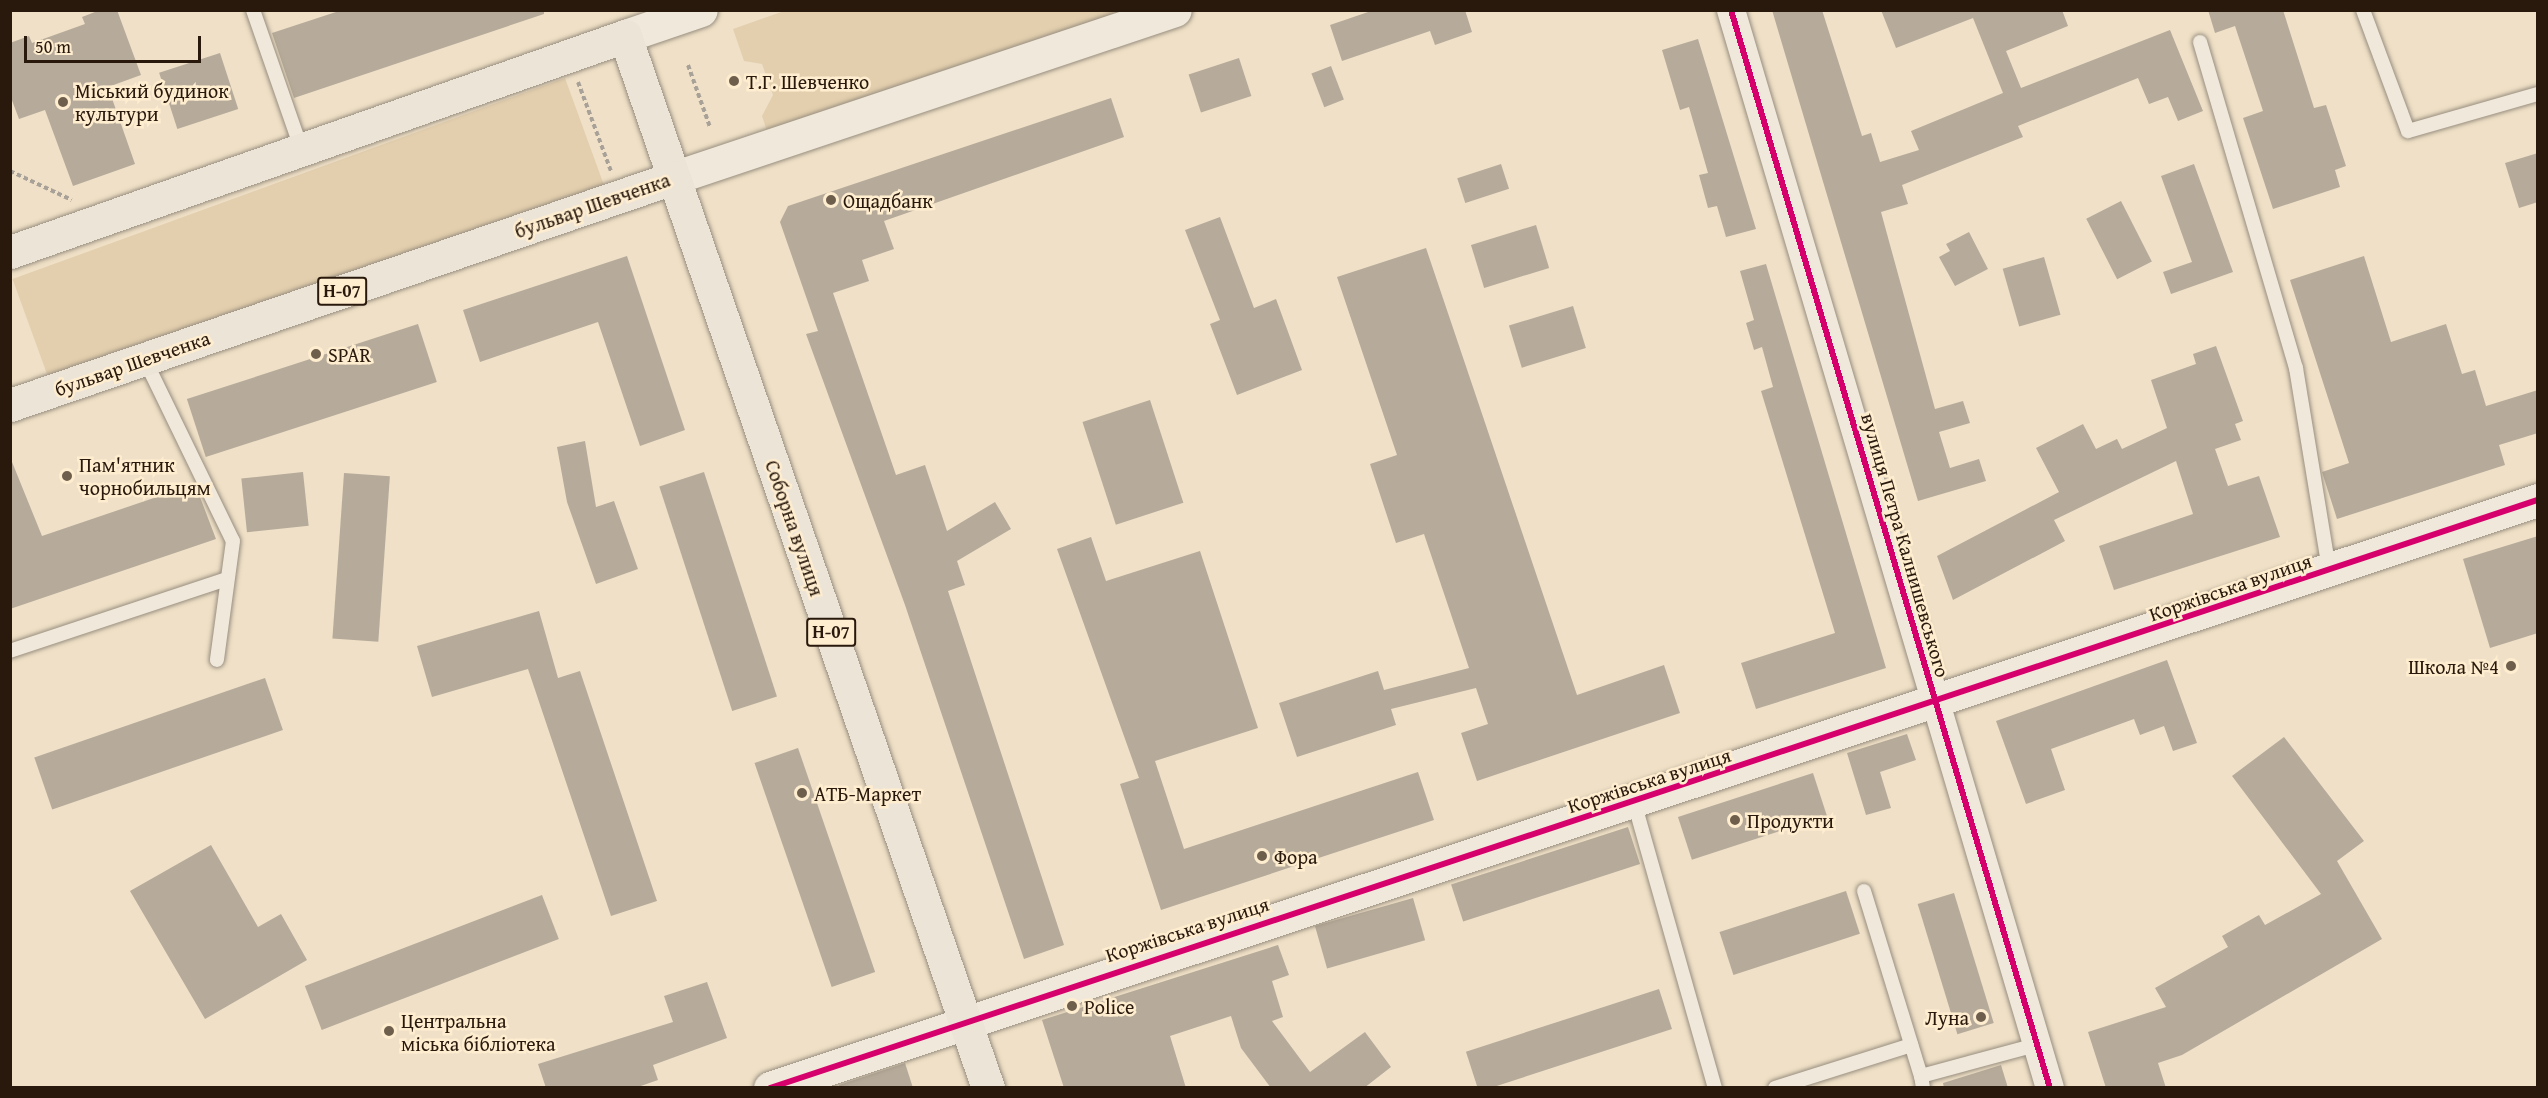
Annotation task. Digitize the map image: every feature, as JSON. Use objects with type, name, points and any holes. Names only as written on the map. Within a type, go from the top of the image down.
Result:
[{"type":"main road","points":[[10,252],[301,148],[626,36]]},
{"type":"main road","name":"Соборна вулиця","points":[[626,36],[988,1088]]},
{"type":"main road","name":"бульвар Шевченка","points":[[10,405],[673,178]]},
{"type":"street","points":[[626,36],[701,10]]},
{"type":"street","name":"бульвар Шевченка","points":[[673,178],[1174,10]]},
{"type":"street","name":"вулиця Петра Калнишевського","points":[[1731,10],[2050,1088]]},
{"type":"street","name":"Коржівська вулиця","points":[[770,1088],[965,1019],[1936,704],[2538,500]]},
{"type":"lane","points":[[253,10],[301,148]]},
{"type":"lane","points":[[2363,10],[2408,131],[2538,94]]},
{"type":"lane","points":[[2200,42],[2296,368],[2330,571]]},
{"type":"lane","points":[[144,358],[223,511],[233,541],[224,579],[218,660]]},
{"type":"lane","points":[[10,651],[224,579]]},
{"type":"lane","points":[[1634,802],[1715,1088]]},
{"type":"lane","points":[[1864,891],[1922,1082],[2036,1045]]},
{"type":"lane","points":[[1775,1088],[1911,1045]]},
{"type":"path","points":[[688,65],[710,127]]},
{"type":"path","points":[[578,82],[614,178]]},
{"type":"path","points":[[10,171],[108,217]]},
{"type":"shaded area","points":[[787,10],[1134,11],[768,134],[762,116],[773,95],[762,64],[744,61],[733,29]]},
{"type":"shaded area","points":[[565,78],[604,186],[52,387],[12,279]]},
{"type":"building","name":"Міський будинок культури","points":[[100,10],[117,10],[141,75],[108,87],[135,164],[73,186],[45,110],[19,119],[10,95],[10,43],[29,36],[32,43],[85,24],[82,17]]},
{"type":"building","points":[[342,10],[544,10],[544,14],[294,98],[272,33]]},
{"type":"building","points":[[1374,10],[1465,10],[1472,32],[1435,45],[1430,31],[1342,61],[1330,25]]},
{"type":"building","points":[[1772,10],[1822,10],[1862,136],[1871,133],[1880,162],[1919,150],[1911,131],[2003,93],[1973,18],[1896,48],[1881,10],[2062,10],[2068,26],[2006,51],[2021,88],[2170,30],[2203,111],[2178,121],[2168,97],[2149,104],[2138,78],[2018,126],[2023,137],[1902,185],[1908,204],[1881,212],[1935,409],[1963,401],[1970,423],[1939,432],[1950,468],[1979,459],[1986,481],[1918,501]]},
{"type":"building","points":[[2208,10],[2283,10],[2314,108],[2326,105],[2346,166],[2335,170],[2340,187],[2273,209],[2243,118],[2263,111],[2235,26],[2215,33]]},
{"type":"building","points":[[1698,39],[1756,229],[1726,237],[1717,206],[1708,208],[1699,175],[1708,173],[1689,107],[1680,110],[1662,50]]},
{"type":"building","points":[[220,53],[238,109],[177,129],[159,73]]},
{"type":"building","points":[[1239,58],[1251,96],[1201,112],[1189,74]]},
{"type":"building","points":[[1331,66],[1344,100],[1324,107],[1311,74]]},
{"type":"building","points":[[1111,98],[1124,137],[884,221],[894,249],[862,260],[869,281],[833,293],[896,475],[925,465],[947,531],[995,502],[1011,529],[957,561],[965,585],[948,591],[1064,945],[1024,959],[905,605],[806,334],[818,331],[780,222],[788,206]]},
{"type":"building","points":[[2538,153],[2538,202],[2519,208],[2505,163]]},
{"type":"building","points":[[1501,164],[1509,189],[1465,203],[1457,178]]},
{"type":"building","points":[[2194,164],[2233,272],[2171,294],[2163,272],[2192,262],[2161,176]]},
{"type":"building","points":[[2121,201],[2152,262],[2117,279],[2086,219]]},
{"type":"building","points":[[1220,217],[1254,308],[1276,299],[1302,370],[1237,395],[1210,324],[1220,320],[1185,230]]},
{"type":"building","points":[[1536,225],[1549,268],[1484,288],[1471,245]]},
{"type":"building","points":[[1969,232],[1988,269],[1955,286],[1939,257],[1950,251],[1946,244]]},
{"type":"building","points":[[1426,248],[1577,695],[1664,665],[1680,713],[1477,781],[1461,733],[1488,724],[1476,688],[1391,709],[1396,725],[1297,757],[1279,703],[1378,671],[1384,690],[1469,668],[1424,534],[1396,543],[1370,464],[1397,455],[1337,277]]},
{"type":"building","points":[[627,256],[685,430],[640,446],[598,322],[480,362],[463,310]]},
{"type":"building","points":[[2364,256],[2391,342],[2446,324],[2462,374],[2475,370],[2486,406],[2538,390],[2538,433],[2499,445],[2505,465],[2337,519],[2322,472],[2349,463],[2290,280]]},
{"type":"building","points":[[2044,257],[2061,315],[2019,327],[2003,269]]},
{"type":"building","points":[[1766,264],[1886,668],[1756,709],[1741,663],[1835,633],[1761,391],[1773,387],[1762,347],[1754,350],[1746,323],[1754,320],[1740,271]]},
{"type":"building","points":[[1573,306],[1586,348],[1522,368],[1509,326]]},
{"type":"building","points":[[418,324],[437,382],[206,457],[187,399]]},
{"type":"building","points":[[2216,346],[2243,421],[2235,424],[2241,440],[2215,449],[2228,486],[2259,476],[2280,537],[2114,590],[2099,546],[2193,514],[2176,461],[2054,520],[2065,541],[1953,600],[1937,556],[2059,492],[2036,448],[2083,424],[2096,449],[2117,439],[2122,449],[2167,428],[2151,380],[2196,364],[2193,354]]},
{"type":"building","points":[[1150,400],[1183,503],[1116,525],[1082,422]]},
{"type":"building","points":[[585,441],[596,507],[614,501],[638,569],[596,584],[567,502],[557,447]]},
{"type":"building","points":[[10,457],[42,536],[195,484],[216,539],[10,609]]},
{"type":"building","points":[[303,472],[309,526],[247,532],[241,478]]},
{"type":"building","points":[[704,472],[777,696],[732,711],[659,487]]},
{"type":"building","points":[[344,473],[390,476],[378,642],[332,639]]},
{"type":"building","points":[[2538,536],[2538,633],[2490,648],[2463,559]]},
{"type":"building","points":[[1091,537],[1106,581],[1200,551],[1258,728],[1155,761],[1184,849],[1418,772],[1434,820],[1161,910],[1120,784],[1139,778],[1057,549]]},
{"type":"building","points":[[539,611],[558,678],[580,671],[657,901],[611,916],[528,669],[432,697],[417,646]]},
{"type":"building","points":[[2167,660],[2197,743],[2173,751],[2164,726],[2140,735],[2134,719],[2051,749],[2065,790],[2026,804],[1996,721]]},
{"type":"building","points":[[265,678],[283,730],[52,809],[34,757]]},
{"type":"building","points":[[1907,734],[1916,760],[1880,772],[1891,808],[1866,815],[1847,753]]},
{"type":"building","points":[[2284,737],[2364,841],[2337,861],[2382,939],[2182,1055],[2158,1063],[2166,1088],[2106,1088],[2088,1032],[2166,1007],[2155,988],[2228,947],[2222,936],[2259,915],[2265,925],[2321,894],[2232,776]]},
{"type":"building","points":[[798,748],[875,972],[832,987],[755,763]]},
{"type":"building","points":[[1813,773],[1827,816],[1692,860],[1678,817]]},
{"type":"building","points":[[1628,827],[1640,864],[1463,922],[1451,884]]},
{"type":"building","points":[[211,845],[258,927],[281,914],[307,960],[205,1019],[130,891]]},
{"type":"building","points":[[1846,891],[1860,934],[1733,975],[1720,932]]},
{"type":"building","points":[[1954,893],[1994,1023],[1957,1034],[1918,904]]},
{"type":"building","points":[[542,895],[559,939],[322,1030],[305,986]]},
{"type":"building","points":[[1413,898],[1425,940],[1327,968],[1315,926]]},
{"type":"building","points":[[1278,945],[1289,975],[1272,981],[1283,1017],[1272,1021],[1310,1072],[1365,1032],[1391,1067],[1364,1088],[1271,1088],[1241,1048],[1231,1016],[1170,1036],[1186,1088],[1064,1088],[1042,1020]]},
{"type":"building","points":[[707,982],[727,1038],[653,1065],[658,1080],[635,1088],[546,1088],[538,1064],[673,1022],[664,996]]},
{"type":"building","points":[[1659,989],[1672,1029],[1490,1088],[1478,1088],[1466,1052]]},
{"type":"building","points":[[905,1063],[913,1088],[840,1088],[839,1085]]},
{"type":"building","points":[[2001,1065],[2008,1088],[1944,1088],[1943,1083]]},
{"type":"cycle path","points":[[1731,10],[2050,1088]]},
{"type":"cycle path","points":[[770,1088],[2538,500]]},
{"type":"place","name":"Т.Г. Шевченко","points":[[734,81]]},
{"type":"place","name":"Міський будинок культури","points":[[63,102]]},
{"type":"place","name":"Ощадбанк","points":[[831,200]]},
{"type":"place","name":"SPAR","points":[[316,354]]},
{"type":"place","name":"Пам'ятник чорнобильцям","points":[[67,476]]},
{"type":"place","name":"Школа №4","points":[[2511,666]]},
{"type":"place","name":"АТБ-Маркет","points":[[802,793]]},
{"type":"place","name":"Продукти","points":[[1735,820]]},
{"type":"place","name":"Фора","points":[[1262,856]]},
{"type":"place","name":"Police","points":[[1072,1006]]},
{"type":"place","name":"Луна","points":[[1981,1017]]},
{"type":"place","name":"Центральна міська бібліотека","points":[[389,1031]]}]
